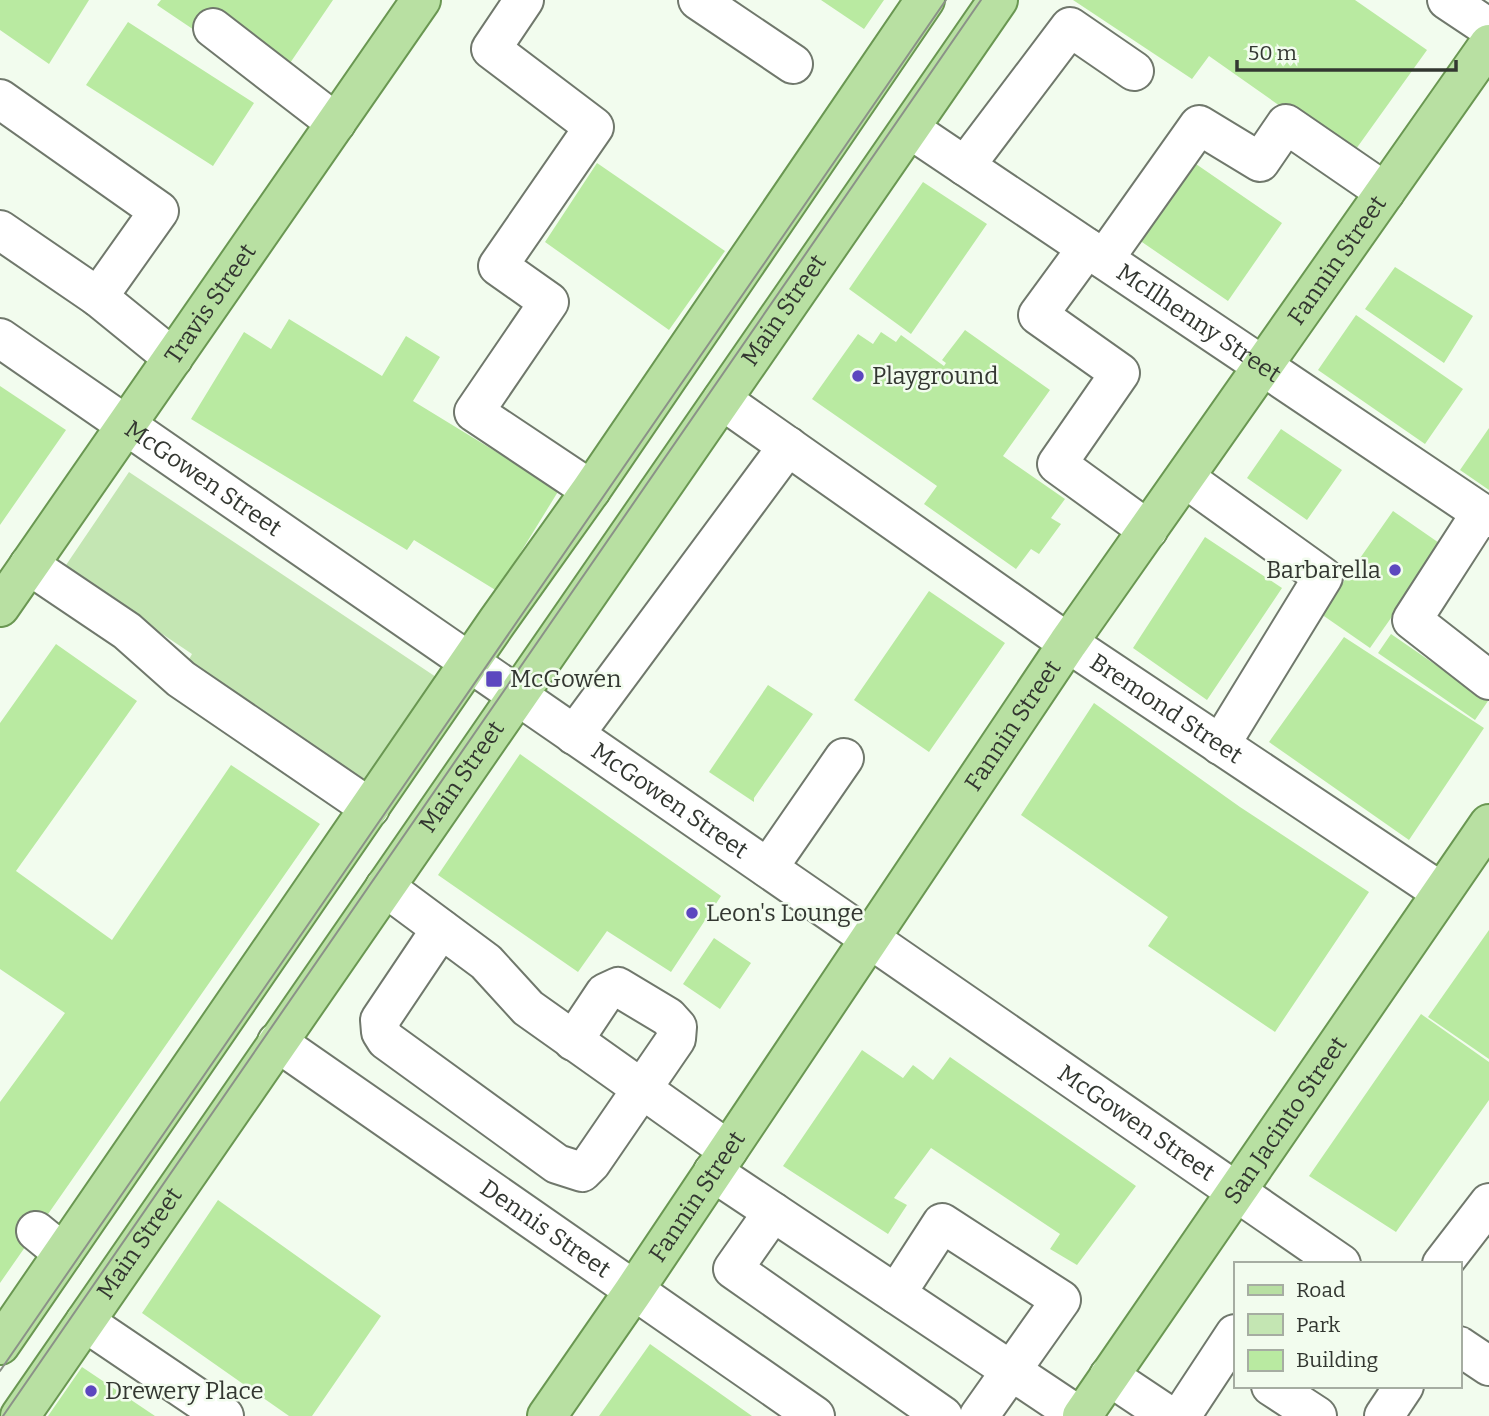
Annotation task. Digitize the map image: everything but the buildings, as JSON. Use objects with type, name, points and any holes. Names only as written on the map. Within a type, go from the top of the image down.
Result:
[{"type":"main road","name":"Travis Street","points":[[0,607],[421,0]]},
{"type":"main road","points":[[0,1345],[50,1242],[370,808],[591,490],[925,0]]},
{"type":"main road","name":"Main Street","points":[[20,1416],[998,0]]},
{"type":"main road","name":"Fannin Street","points":[[547,1416],[1068,643],[1489,44]]},
{"type":"main road","name":"San Jacinto Street","points":[[1080,1416],[1489,824]]},
{"type":"street","points":[[524,0],[491,49],[594,127],[498,266],[549,302],[474,412],[591,490]]},
{"type":"street","points":[[698,0],[793,64]]},
{"type":"street","points":[[1447,0],[1489,28]]},
{"type":"street","points":[[965,166],[1070,27],[1134,71]]},
{"type":"street","points":[[212,28],[336,123]]},
{"type":"street","points":[[0,99],[159,211],[98,298]]},
{"type":"street","points":[[1149,530],[1057,464],[1120,373],[1038,315],[1095,253],[1199,125],[1260,162],[1286,124],[1385,192]]},
{"type":"street","name":"McIlhenny Street","points":[[910,129],[1485,516]]},
{"type":"street","points":[[0,230],[98,298],[173,358]]},
{"type":"street","name":"McGowen Street","points":[[0,338],[1338,1262]]},
{"type":"street","name":"Bremond Street","points":[[722,400],[1068,643],[1441,892]]},
{"type":"street","points":[[574,735],[788,446]]},
{"type":"street","points":[[1185,478],[1323,577],[1220,745]]},
{"type":"street","points":[[1485,516],[1412,620],[1489,680]]},
{"type":"street","points":[[29,565],[127,631],[181,679],[370,808]]},
{"type":"street","points":[[768,868],[844,758]]},
{"type":"street","points":[[384,887],[486,962],[528,1008],[641,1089],[774,1212],[1080,1416]]},
{"type":"street","points":[[441,929],[380,1020],[381,1032],[386,1040],[557,1164],[582,1172],[591,1163],[676,1039],[677,1027],[668,1017],[618,988],[605,993],[573,1041]]},
{"type":"street","name":"Dennis Street","points":[[277,1042],[815,1416]]},
{"type":"street","points":[[1444,1262],[1489,1203]]},
{"type":"street","points":[[774,1212],[733,1269],[943,1416]]},
{"type":"street","points":[[896,1294],[943,1223],[1060,1300],[979,1416]]},
{"type":"street","points":[[85,1322],[223,1416]]},
{"type":"street","points":[[1461,1347],[1489,1366]]},
{"type":"street","points":[[1181,1416],[1231,1350]]},
{"type":"street","points":[[1109,1376],[1169,1416]]},
{"type":"street","points":[[1274,1388],[1317,1416]]},
{"type":"green space","points":[[129,472],[439,679],[368,784],[187,663],[192,654],[64,568]]},
{"type":"tram line","points":[[0,1371],[946,0]]},
{"type":"tram line","points":[[3,1416],[981,0]]},
{"type":"place","name":"Playground","points":[[858,376]]},
{"type":"place","name":"Barbarella","points":[[1395,570]]},
{"type":"place","name":"McGowen","points":[[494,679]]},
{"type":"place","name":"Leon's Lounge","points":[[692,913]]},
{"type":"place","name":"Drewery Place","points":[[91,1391]]}]
